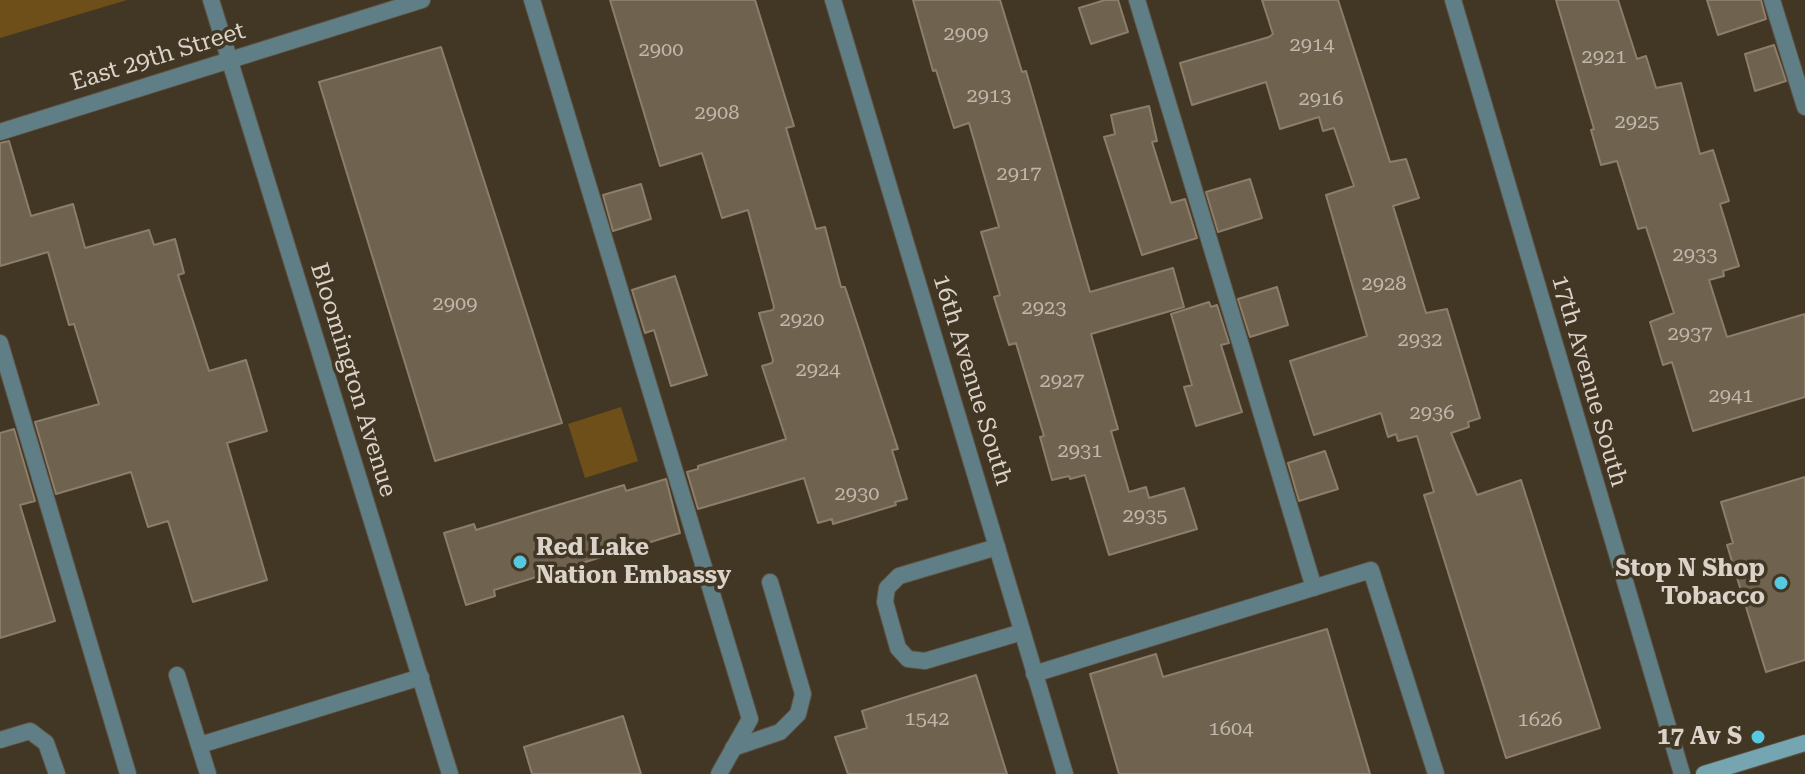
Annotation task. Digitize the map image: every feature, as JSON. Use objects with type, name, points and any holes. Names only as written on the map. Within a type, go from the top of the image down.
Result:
[{"type":"main road","points":[[1704,774],[1805,743]]},
{"type":"street","name":"Bloomington Avenue","points":[[211,0],[450,774]]},
{"type":"street","name":"East 29th Street","points":[[0,132],[422,0]]},
{"type":"street","points":[[532,0],[750,719],[719,774]]},
{"type":"street","name":"16th Avenue South","points":[[833,0],[1065,774]]},
{"type":"street","points":[[1137,0],[1314,588]]},
{"type":"street","name":"17th Avenue South","points":[[1453,0],[1682,774]]},
{"type":"street","points":[[1772,0],[1805,107]]},
{"type":"street","points":[[0,343],[128,774]]},
{"type":"street","points":[[997,547],[899,576],[887,588],[885,602],[898,648],[908,659],[925,661],[1022,632]]},
{"type":"street","points":[[1034,674],[1371,570],[1436,774]]},
{"type":"street","points":[[733,748],[780,732],[798,714],[801,704],[803,694],[770,582]]},
{"type":"street","points":[[177,675],[208,774]]},
{"type":"street","points":[[200,745],[421,677]]},
{"type":"street","points":[[0,740],[30,731],[46,743],[57,774]]},
{"type":"shaded area","points":[[0,0],[127,0],[0,38]]},
{"type":"shaded area","points":[[621,407],[638,461],[585,478],[568,424]]},
{"type":"building","points":[[610,0],[755,0],[794,126],[786,128],[816,229],[825,227],[841,287],[845,287],[898,449],[892,450],[907,499],[833,524],[832,519],[818,523],[804,478],[698,509],[687,472],[786,439],[762,366],[773,360],[759,313],[773,310],[774,307],[748,210],[722,218],[702,153],[660,166]]},
{"type":"building","points":[[913,0],[1000,0],[1022,72],[1026,71],[1090,292],[1173,268],[1184,307],[1091,334],[1118,429],[1111,431],[1129,492],[1146,487],[1149,498],[1184,488],[1197,529],[1109,555],[1085,475],[1052,480],[1040,437],[1044,436],[1016,343],[1009,345],[994,297],[1000,295],[981,232],[999,227],[969,123],[954,128],[936,70],[933,71]]},
{"type":"building","points":[[1105,0],[1118,0],[1128,32],[1091,44],[1079,8]]},
{"type":"building","points":[[1262,0],[1338,0],[1390,162],[1406,159],[1419,198],[1393,206],[1426,313],[1447,309],[1480,418],[1468,422],[1469,427],[1451,433],[1477,495],[1521,480],[1600,728],[1506,758],[1424,495],[1434,492],[1417,436],[1398,441],[1396,434],[1388,437],[1381,413],[1314,435],[1290,361],[1367,336],[1326,195],[1354,186],[1334,128],[1323,131],[1319,117],[1280,129],[1266,82],[1192,105],[1180,63],[1273,34]]},
{"type":"building","points":[[1556,0],[1618,0],[1637,59],[1646,56],[1656,88],[1681,83],[1700,154],[1713,150],[1729,201],[1720,204],[1739,266],[1723,271],[1724,276],[1709,280],[1727,337],[1805,314],[1805,397],[1693,431],[1672,362],[1663,365],[1650,322],[1674,313],[1646,227],[1638,229],[1617,161],[1601,165],[1591,130],[1594,129]]},
{"type":"building","points":[[1707,0],[1761,0],[1766,19],[1718,35]]},
{"type":"building","points":[[1774,45],[1786,81],[1755,91],[1745,54]]},
{"type":"building","points":[[441,47],[562,423],[435,461],[319,82]]},
{"type":"building","points":[[1149,106],[1157,141],[1152,142],[1171,203],[1185,199],[1197,238],[1142,255],[1104,137],[1115,134],[1111,115]]},
{"type":"building","points":[[9,141],[31,216],[73,204],[85,248],[149,230],[154,245],[175,239],[184,273],[178,275],[209,371],[246,360],[267,431],[227,443],[267,580],[193,602],[168,521],[148,527],[131,472],[56,494],[35,422],[99,404],[74,324],[69,325],[48,252],[0,266],[0,143]]},
{"type":"building","points":[[1250,179],[1262,218],[1218,232],[1206,192]]},
{"type":"building","points":[[641,184],[651,219],[613,231],[603,195]]},
{"type":"building","points":[[675,276],[707,375],[671,386],[654,330],[645,333],[632,290]]},
{"type":"building","points":[[1277,287],[1288,325],[1250,337],[1238,299]]},
{"type":"building","points":[[1209,302],[1211,307],[1217,305],[1229,343],[1221,345],[1242,412],[1196,426],[1184,387],[1192,385],[1171,314]]},
{"type":"building","points":[[14,429],[35,501],[20,505],[55,621],[0,638],[0,433]]},
{"type":"building","points":[[1325,451],[1338,489],[1299,501],[1288,463]]},
{"type":"building","points":[[1805,477],[1805,660],[1766,672],[1727,545],[1733,543],[1721,502]]},
{"type":"building","name":"Red Lake Nation Embassy","points":[[666,479],[680,533],[494,590],[495,596],[466,605],[444,533],[474,524],[476,530],[624,485],[626,491]]},
{"type":"building","points":[[1327,629],[1370,774],[1119,774],[1090,674],[1156,654],[1163,677]]},
{"type":"building","points":[[976,675],[1007,774],[848,774],[835,737],[867,728],[862,711]]},
{"type":"building","points":[[623,716],[641,774],[532,774],[524,747]]},
{"type":"place","name":"Red Lake Nation Embassy","points":[[520,562]]},
{"type":"place","name":"Stop N Shop Tobacco","points":[[1781,583]]},
{"type":"place","name":"17 Av S","points":[[1758,737]]}]
